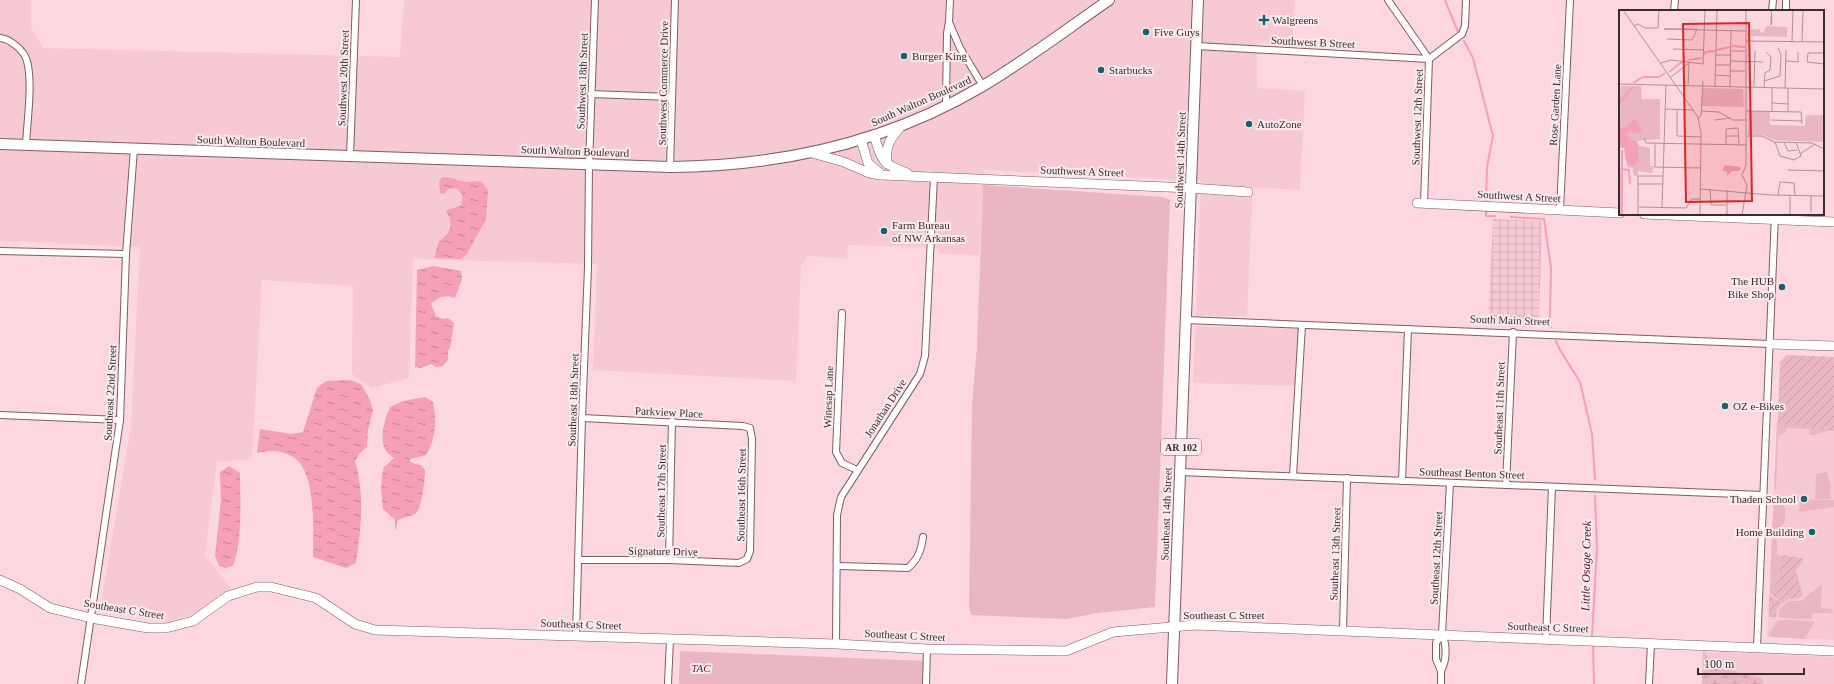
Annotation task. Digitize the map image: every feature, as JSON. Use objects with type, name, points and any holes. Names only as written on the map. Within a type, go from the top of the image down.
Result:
[{"type":"main road","name":"South Walton Boulevard","points":[[0,144],[670,167],[734,165],[764,162],[812,152],[874,136],[946,105],[983,86],[1109,0]]},
{"type":"main road","name":"Southwest 14th Street","points":[[1186,320],[1198,0]]},
{"type":"main road","name":"Southeast 14th Street","points":[[1172,684],[1186,320]]},
{"type":"street","name":"Southwest 20th Street","points":[[350,156],[356,0]]},
{"type":"street","name":"Southwest 18th Street","points":[[589,164],[595,0]]},
{"type":"street","name":"Southwest Commerce Drive","points":[[670,167],[675,0]]},
{"type":"street","points":[[946,105],[946,33],[949,22],[950,0]]},
{"type":"street","points":[[1388,0],[1429,59]]},
{"type":"street","name":"Southwest 12th Street","points":[[1420,203],[1429,59],[1462,34],[1465,26],[1466,0]]},
{"type":"street","name":"Rose Garden Lane","points":[[1560,210],[1570,0]]},
{"type":"street","points":[[1674,10],[1675,0]]},
{"type":"street","points":[[1772,10],[1773,0]]},
{"type":"street","points":[[949,22],[960,48],[983,86]]},
{"type":"street","points":[[0,38],[7,39],[20,50],[27,59],[29,73],[26,145]]},
{"type":"street","name":"Southwest B Street","points":[[1197,46],[1429,59]]},
{"type":"street","points":[[592,94],[671,97]]},
{"type":"street","points":[[887,164],[886,151],[890,139],[902,125]]},
{"type":"street","points":[[874,136],[882,159],[887,164]]},
{"type":"street","points":[[861,140],[868,163],[882,175]]},
{"type":"street","name":"Southeast 22nd Street","points":[[81,684],[120,420],[126,254],[134,149]]},
{"type":"street","name":"Southwest A Street","points":[[812,152],[844,162],[869,173],[882,175],[1191,188],[1248,192]]},
{"type":"street","name":"Southeast 18th Street","points":[[576,636],[588,267],[589,164]]},
{"type":"street","name":"Southwest A Street","points":[[887,164],[893,168],[914,176]]},
{"type":"street","name":"Jonathan Drive","points":[[836,644],[838,566],[837,515],[841,497],[920,374],[925,356],[934,177]]},
{"type":"street","name":"Southwest A Street","points":[[1420,203],[1619,213]]},
{"type":"street","points":[[1688,215],[1775,217],[1834,222]]},
{"type":"street","points":[[1757,648],[1775,217]]},
{"type":"street","points":[[0,250],[126,254]]},
{"type":"street","name":"Winesap Lane","points":[[842,313],[836,452],[842,463],[857,470]]},
{"type":"street","name":"South Main Street","points":[[1186,320],[1834,346]]},
{"type":"street","points":[[1294,476],[1302,325]]},
{"type":"street","points":[[1402,481],[1408,329]]},
{"type":"street","name":"Southeast 11th Street","points":[[1506,485],[1513,332]]},
{"type":"street","points":[[0,416],[120,420]]},
{"type":"street","name":"Parkview Place","points":[[582,418],[672,421],[743,426],[750,428],[751,432]]},
{"type":"street","name":"Southeast 17th Street","points":[[669,560],[672,421]]},
{"type":"street","name":"Southeast 16th Street","points":[[747,559],[750,551],[751,432]]},
{"type":"street","name":"Southeast Benton Street","points":[[1180,472],[1763,495]]},
{"type":"street","name":"Southeast 13th Street","points":[[1343,630],[1347,478]]},
{"type":"street","name":"Southeast 12th Street","points":[[1441,671],[1445,664],[1446,642],[1442,634],[1450,483]]},
{"type":"street","points":[[1546,638],[1552,487]]},
{"type":"street","points":[[838,566],[908,568],[917,560],[923,537]]},
{"type":"street","name":"Signature Drive","points":[[578,560],[669,560],[739,563],[747,559]]},
{"type":"street","name":"Southeast C Street","points":[[0,580],[20,589],[50,608],[91,618],[148,628],[166,628],[193,621],[205,614],[215,604],[228,596],[257,587],[271,587],[316,598],[355,624],[375,630],[836,644],[927,649],[1066,651],[1113,632],[1195,625],[1546,638],[1834,651]]},
{"type":"street","name":"Southeast 12th Street","points":[[1441,684],[1441,671],[1436,659],[1436,643],[1442,634]]},
{"type":"street","points":[[668,684],[670,639]]},
{"type":"street","points":[[1650,684],[1651,643]]},
{"type":"street","points":[[926,684],[927,649]]},
{"type":"shaded area","points":[[0,0],[31,0],[31,28],[43,48],[400,57],[404,0],[1295,0],[1292,43],[1257,43],[1257,88],[1305,91],[1300,190],[1252,187],[1247,316],[1196,316],[1201,181],[984,170],[979,255],[939,254],[938,248],[848,245],[847,259],[808,256],[801,266],[796,381],[593,370],[597,264],[413,259],[409,378],[372,388],[352,374],[353,286],[262,280],[252,459],[217,462],[205,555],[231,588],[199,613],[165,622],[100,610],[131,426],[140,247],[0,241]]},
{"type":"shaded area","points":[[1493,219],[1542,221],[1539,318],[1542,327],[1488,326]]},
{"type":"shaded area","points":[[1195,326],[1299,329],[1296,386],[1193,383]]},
{"type":"shaded area","name":"Thaden School","points":[[1786,355],[1834,357],[1834,640],[1767,637],[1780,361]]},
{"type":"shaded area","points":[[1703,651],[1834,657],[1834,684],[1702,684]]},
{"type":"green space","points":[[983,185],[1163,197],[1170,200],[1155,607],[1097,613],[1067,619],[971,615],[969,606],[972,406],[977,346]]},
{"type":"green space","points":[[1787,355],[1834,357],[1834,431],[1778,423],[1780,362]]},
{"type":"green space","points":[[1779,421],[1779,423],[1829,430],[1815,435],[1809,435],[1809,429],[1786,428],[1786,432],[1778,438],[1776,488],[1774,491],[1777,423]]},
{"type":"green space","points":[[1827,472],[1831,488],[1830,499],[1815,499],[1816,474]]},
{"type":"green space","points":[[1774,499],[1781,501],[1785,508],[1785,522],[1778,530],[1772,529]]},
{"type":"green space","points":[[1800,499],[1834,500],[1834,507],[1799,512]]},
{"type":"green space","points":[[1772,538],[1776,539],[1777,541],[1777,555],[1782,556],[1777,583],[1770,590]]},
{"type":"green space","points":[[1785,555],[1804,559],[1796,571],[1803,596],[1785,601],[1783,603],[1770,593],[1770,590],[1777,583],[1782,556]]},
{"type":"green space","points":[[1822,584],[1821,608],[1833,609],[1833,615],[1830,613],[1812,613],[1812,619],[1781,618],[1779,616],[1779,610],[1788,601],[1801,601]]},
{"type":"green space","points":[[1770,596],[1782,603],[1777,609],[1776,617],[1769,617]]},
{"type":"green space","points":[[1778,620],[1815,621],[1805,639],[1772,637],[1769,634]]},
{"type":"green space","name":"TAC","points":[[680,651],[927,661],[926,684],[679,684]]},
{"type":"green space","points":[[1703,651],[1714,663],[1722,668],[1761,678],[1764,684],[1702,684]]},
{"type":"water","points":[[442,177],[466,182],[480,181],[488,190],[486,219],[467,254],[461,259],[434,258],[439,241],[446,235],[450,228],[450,220],[446,211],[461,205],[462,199],[461,193],[455,188],[448,189],[444,194],[440,193],[439,182]]},
{"type":"water","points":[[434,266],[461,271],[462,279],[455,298],[448,296],[442,297],[431,304],[436,316],[443,319],[448,318],[454,323],[450,348],[448,351],[448,360],[443,366],[436,367],[431,364],[421,368],[415,367],[417,270]]},
{"type":"water","points":[[350,380],[361,384],[369,398],[373,410],[368,430],[367,447],[360,453],[355,461],[360,486],[361,524],[356,563],[346,568],[313,557],[311,493],[304,469],[298,461],[294,457],[279,452],[268,451],[257,453],[260,429],[291,434],[303,432],[317,388],[326,381]]},
{"type":"water","points":[[425,397],[433,402],[435,415],[434,436],[426,455],[410,459],[410,462],[422,466],[425,470],[424,487],[420,506],[415,514],[397,521],[396,530],[395,520],[383,509],[381,490],[382,475],[384,467],[394,458],[386,451],[383,444],[383,428],[390,407],[403,401]]},
{"type":"water","points":[[229,466],[240,473],[240,532],[233,566],[225,568],[219,566],[215,556],[221,500],[220,472]]},
{"type":"waterway","name":"Little Osage Creek","points":[[1445,0],[1458,32]]},
{"type":"waterway","name":"Little Osage Creek","points":[[1464,41],[1473,58],[1493,136],[1487,167],[1486,201]]},
{"type":"waterway","name":"Little Osage Creek","points":[[1486,211],[1486,216],[1495,216]]},
{"type":"waterway","name":"Little Osage Creek","points":[[1511,217],[1544,219],[1551,268],[1551,327]]},
{"type":"waterway","name":"Little Osage Creek","points":[[1556,341],[1580,382],[1592,434],[1595,479]]},
{"type":"waterway","name":"Little Osage Creek","points":[[1592,636],[1597,547],[1595,496]]},
{"type":"waterway","name":"Little Osage Creek","points":[[1593,645],[1594,684]]},
{"type":"place","name":"Walgreens","points":[[1264,20]]},
{"type":"place","name":"Five Guys","points":[[1146,32]]},
{"type":"place","name":"Burger King","points":[[904,56]]},
{"type":"place","name":"Starbucks","points":[[1101,70]]},
{"type":"place","name":"AutoZone","points":[[1249,124]]},
{"type":"place","name":"Farm Bureau of NW Arkansas","points":[[884,231]]},
{"type":"place","name":"The HUB Bike Shop","points":[[1782,287]]},
{"type":"place","name":"OZ e-Bikes","points":[[1725,406]]},
{"type":"place","name":"Thaden School","points":[[1804,499]]},
{"type":"place","name":"Home Building","points":[[1812,532]]}]
